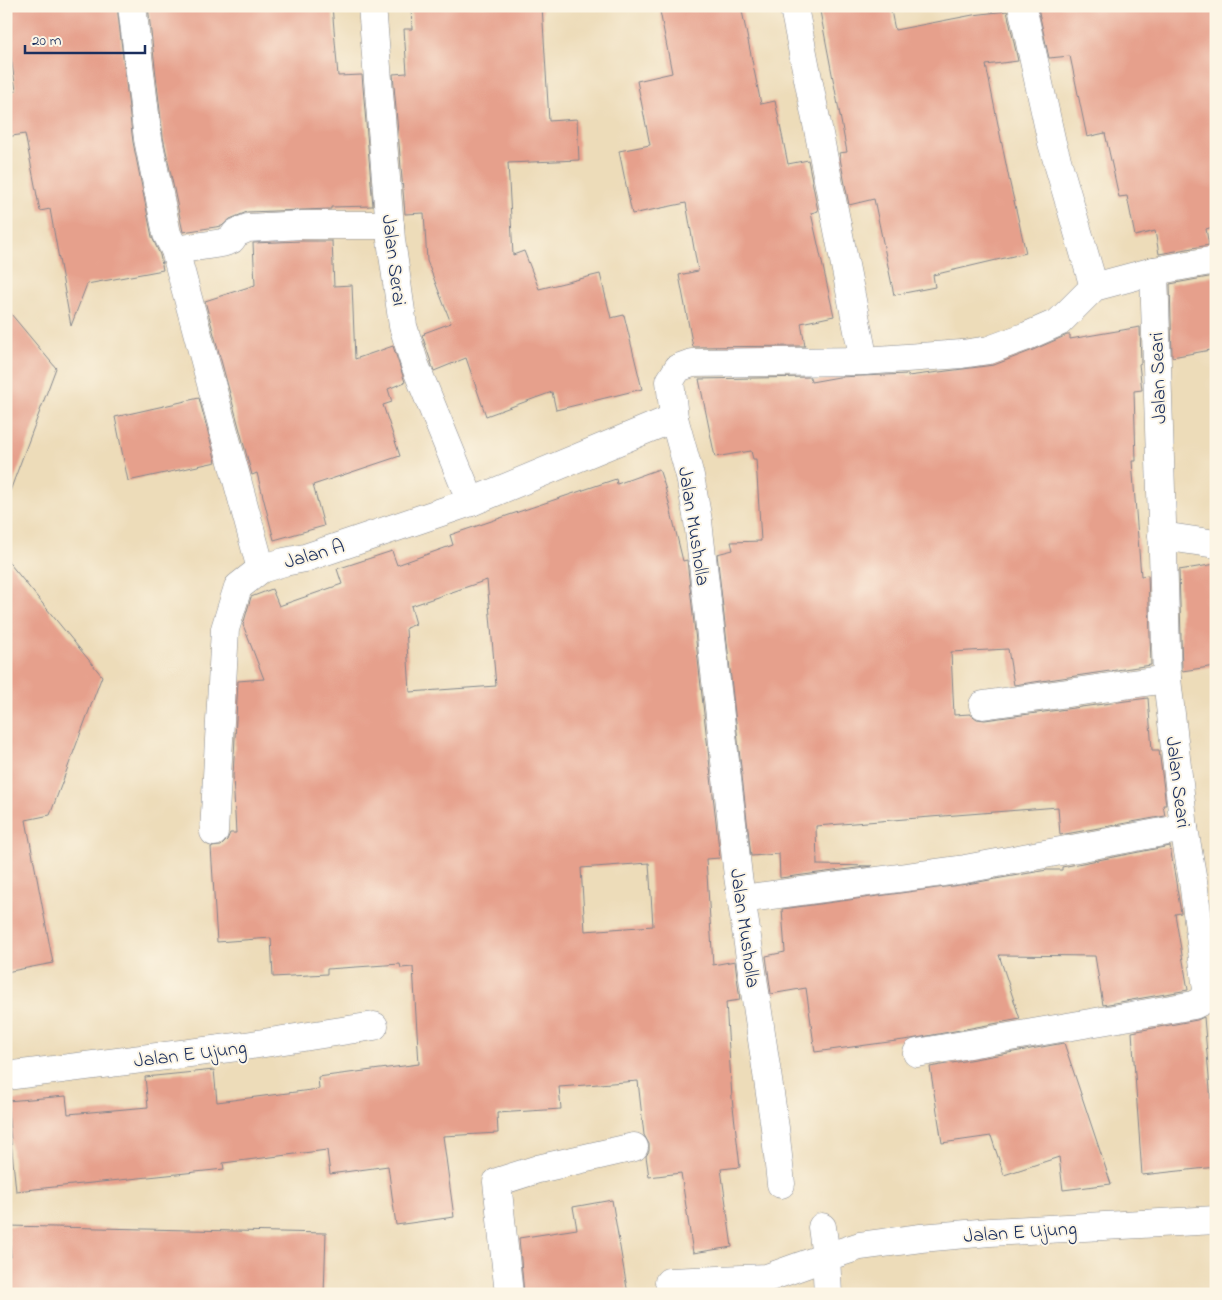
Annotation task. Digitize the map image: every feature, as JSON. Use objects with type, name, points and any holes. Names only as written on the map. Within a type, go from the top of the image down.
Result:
[{"type":"street","name":"Jalan A","points":[[132,6],[148,139],[167,234],[176,250],[261,569],[305,558],[470,502],[674,418]]},
{"type":"street","name":"Jalan Serai","points":[[372,6],[390,224],[403,326],[415,365],[470,502]]},
{"type":"street","points":[[1022,6],[1052,143],[1094,287],[1154,272],[1216,260]]},
{"type":"street","points":[[795,13],[864,360]]},
{"type":"street","points":[[176,250],[222,243],[231,240],[236,233],[248,228],[390,224]]},
{"type":"street","name":"Jalan Seari","points":[[917,1053],[1194,1005],[1204,1000],[1207,990],[1194,881],[1184,828],[1167,679],[1154,272]]},
{"type":"street","name":"Jalan Musholla","points":[[781,1184],[775,1128],[738,876],[698,521],[690,476],[674,418],[670,381],[678,368],[692,362],[864,360],[962,354],[989,350],[1059,322],[1094,287]]},
{"type":"street","points":[[1162,536],[1216,544]]},
{"type":"street","points":[[214,832],[225,629],[238,587],[261,569]]},
{"type":"street","points":[[983,705],[1167,679]]},
{"type":"street","points":[[742,899],[965,869],[1184,828]]},
{"type":"street","name":"Jalan E Ujung","points":[[6,1076],[245,1046],[374,1026]]},
{"type":"street","points":[[510,1294],[497,1182],[538,1169],[634,1147]]},
{"type":"street","name":"Jalan E Ujung","points":[[669,1282],[767,1278],[860,1246],[921,1238],[1216,1220]]},
{"type":"street","points":[[822,1228],[828,1294]]},
{"type":"building","points":[[6,6],[117,6],[133,142],[152,237],[160,255],[163,270],[87,284],[71,326],[50,209],[40,211],[25,134],[6,137],[6,93],[16,91],[6,24]]},
{"type":"building","points":[[148,6],[332,6],[338,76],[362,75],[373,206],[247,212],[230,219],[222,226],[183,232],[163,137]]},
{"type":"building","points":[[411,6],[542,6],[549,121],[577,119],[579,160],[508,163],[513,255],[524,251],[539,289],[600,274],[611,318],[624,315],[642,389],[556,410],[552,392],[486,416],[466,358],[434,371],[422,335],[451,323],[427,261],[424,213],[405,214],[393,74],[407,73],[404,29],[412,29]]},
{"type":"building","points":[[659,6],[741,6],[761,104],[775,101],[788,164],[808,160],[818,211],[811,213],[834,316],[801,323],[805,346],[693,347],[679,275],[698,271],[686,203],[632,214],[619,151],[650,145],[637,81],[672,73]]},
{"type":"building","points":[[819,6],[890,6],[895,30],[973,15],[1007,11],[1018,61],[986,65],[1026,253],[933,275],[935,287],[894,295],[874,199],[849,205],[839,153],[847,152]]},
{"type":"building","points":[[1054,6],[1216,6],[1216,226],[1206,229],[1209,245],[1159,254],[1155,231],[1135,236],[1127,196],[1119,197],[1105,133],[1087,137],[1070,56],[1049,58],[1038,8]]},
{"type":"building","points":[[332,241],[334,286],[352,285],[355,359],[393,346],[405,382],[388,389],[392,402],[383,405],[400,456],[313,485],[324,526],[274,540],[257,473],[252,475],[205,301],[255,285],[253,243]]},
{"type":"building","points":[[1214,276],[1216,284],[1216,349],[1172,357],[1170,284]]},
{"type":"building","points":[[6,308],[56,368],[10,491],[6,491]]},
{"type":"building","points":[[1140,327],[1141,363],[1139,364],[1142,390],[1134,391],[1136,461],[1132,461],[1141,576],[1148,575],[1151,665],[1014,685],[1008,649],[951,652],[954,715],[970,714],[977,719],[985,720],[1148,698],[1152,750],[1159,750],[1166,805],[1163,805],[1165,816],[1060,835],[1058,807],[816,826],[817,865],[872,866],[780,878],[779,854],[751,856],[717,554],[733,550],[731,542],[761,541],[756,459],[753,459],[751,451],[715,457],[699,379],[810,377],[811,382],[839,377],[908,374],[908,376],[994,365],[1067,335],[1070,335],[1070,339]]},
{"type":"building","points":[[199,398],[216,462],[128,481],[115,417]]},
{"type":"building","points":[[659,469],[683,561],[687,560],[720,858],[706,859],[713,965],[735,961],[740,1000],[726,1002],[732,1098],[740,1167],[721,1169],[732,1247],[693,1253],[681,1173],[649,1177],[646,1156],[649,1151],[649,1144],[644,1135],[638,1081],[559,1087],[561,1109],[497,1113],[498,1133],[443,1136],[454,1217],[396,1225],[388,1166],[330,1174],[327,1150],[223,1163],[224,1169],[16,1191],[7,1101],[66,1096],[68,1114],[148,1107],[145,1077],[214,1070],[217,1102],[319,1089],[318,1077],[419,1064],[413,967],[401,968],[400,964],[327,969],[327,974],[273,977],[271,938],[217,942],[211,847],[221,846],[227,840],[230,833],[236,833],[233,776],[238,681],[264,679],[243,625],[251,597],[272,589],[279,606],[342,584],[337,569],[392,551],[397,565],[453,545],[450,535],[616,479],[617,484]],"holes":[[[487,580],[496,686],[410,692],[406,628],[416,624],[411,606]],[[649,863],[653,926],[585,931],[581,868]]]},
{"type":"building","points":[[6,559],[102,676],[50,815],[26,820],[53,963],[6,972]]},
{"type":"building","points":[[1216,564],[1216,666],[1182,671],[1179,570]]},
{"type":"building","points":[[1170,846],[1181,913],[1175,914],[1188,990],[1103,1005],[1095,956],[999,955],[1020,1019],[911,1039],[815,1052],[806,988],[771,994],[766,956],[785,952],[782,909],[967,884],[1047,870],[1062,870],[1062,867]]},
{"type":"building","points":[[1204,1017],[1212,1114],[1216,1113],[1216,1167],[1142,1175],[1132,1032],[1197,1020]]},
{"type":"building","points":[[1064,1043],[1111,1184],[1063,1190],[1059,1157],[1004,1175],[991,1136],[942,1143],[930,1067]]},
{"type":"building","points":[[612,1200],[628,1294],[524,1294],[519,1238],[577,1229],[573,1207]]},
{"type":"building","points":[[8,1226],[326,1233],[324,1294],[6,1294],[6,1257],[11,1257]]}]
